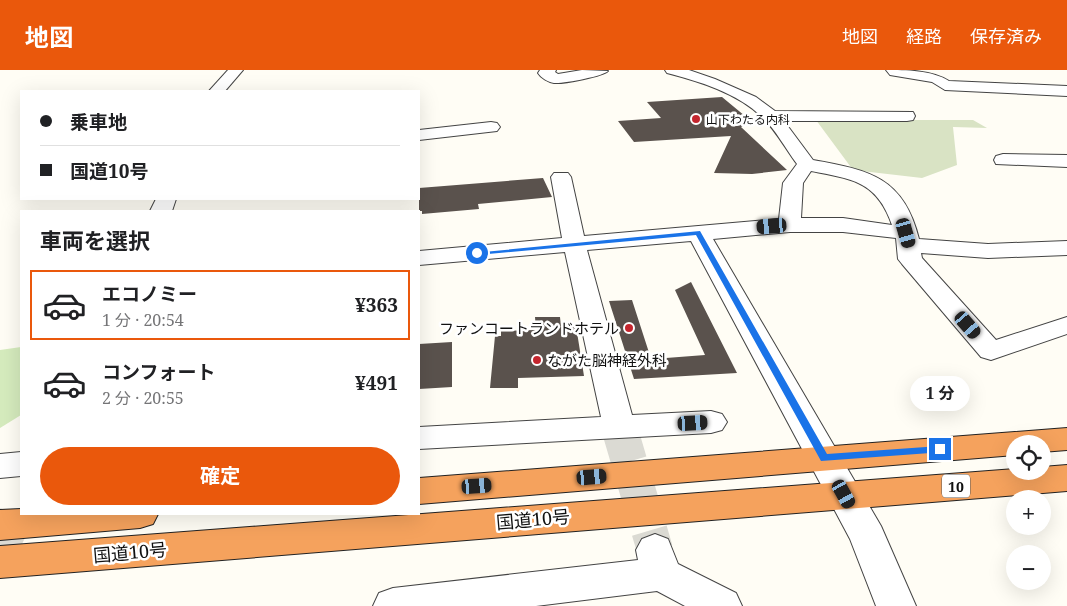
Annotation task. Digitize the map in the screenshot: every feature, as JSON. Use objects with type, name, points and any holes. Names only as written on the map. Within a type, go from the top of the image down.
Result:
[{"type":"highway","points":[[420,491],[1067,439]]},
{"type":"highway","name":"国道10号","points":[[0,562],[844,494],[1067,478]]},
{"type":"highway","points":[[0,525],[127,515]]},
{"type":"street","points":[[217,90],[236,70]]},
{"type":"street","points":[[538,87],[534,82],[547,71],[556,79],[601,71],[599,70]]},
{"type":"street","points":[[672,70],[716,84],[758,106],[770,116],[807,165],[869,180],[886,193],[898,208],[907,239],[910,259],[991,351],[1067,325]]},
{"type":"street","points":[[893,70],[895,72],[936,78],[945,85],[1067,91]]},
{"type":"street","points":[[770,116],[907,116]]},
{"type":"street","points":[[420,135],[491,127]]},
{"type":"street","points":[[1003,160],[1067,161]]},
{"type":"street","points":[[790,225],[793,180],[798,171],[807,165]]},
{"type":"street","points":[[561,176],[574,243],[619,427]]},
{"type":"street","points":[[420,258],[790,225],[843,225],[951,251],[1022,253],[1067,248]]},
{"type":"street","points":[[698,233],[868,538],[896,606]]},
{"type":"street","points":[[420,438],[711,422]]},
{"type":"street","points":[[0,466],[20,464]]},
{"type":"street","points":[[393,606],[469,602],[658,562],[722,606]]},
{"type":"green space","points":[[816,120],[973,120],[987,128],[953,127],[957,165],[922,178],[853,170]]},
{"type":"green space","points":[[20,347],[20,416],[0,428],[0,350]]},
{"type":"building","name":"山下わたる内科","points":[[722,97],[751,121],[741,127],[787,170],[752,174],[714,173],[731,136],[634,142],[618,121],[661,118],[647,102]]},
{"type":"building","points":[[543,178],[552,197],[478,204],[479,209],[422,214],[422,211],[419,210],[420,188]]},
{"type":"building","name":"ファンコートランドホテル","points":[[691,282],[737,373],[634,379],[609,301],[632,300],[654,368],[653,359],[705,355],[675,290]]},
{"type":"building","name":"ながた脳神経外科","points":[[535,317],[560,317],[561,327],[576,326],[584,376],[518,378],[518,388],[490,388],[495,336],[501,336],[501,331],[536,330]]},
{"type":"building","points":[[452,342],[452,387],[420,389],[420,344]]},
{"type":"tunnel","points":[[619,427],[655,550]]},
{"type":"tunnel","points":[[0,548],[20,507]]},
{"type":"place","name":"山下わたる内科","points":[[696,119]]},
{"type":"place","name":"ファンコートランドホテル","points":[[629,328]]},
{"type":"place","name":"ながた脳神経外科","points":[[537,360]]},
{"type":"route","points":[[477,253],[698,233],[824,458],[940,449]]}]
